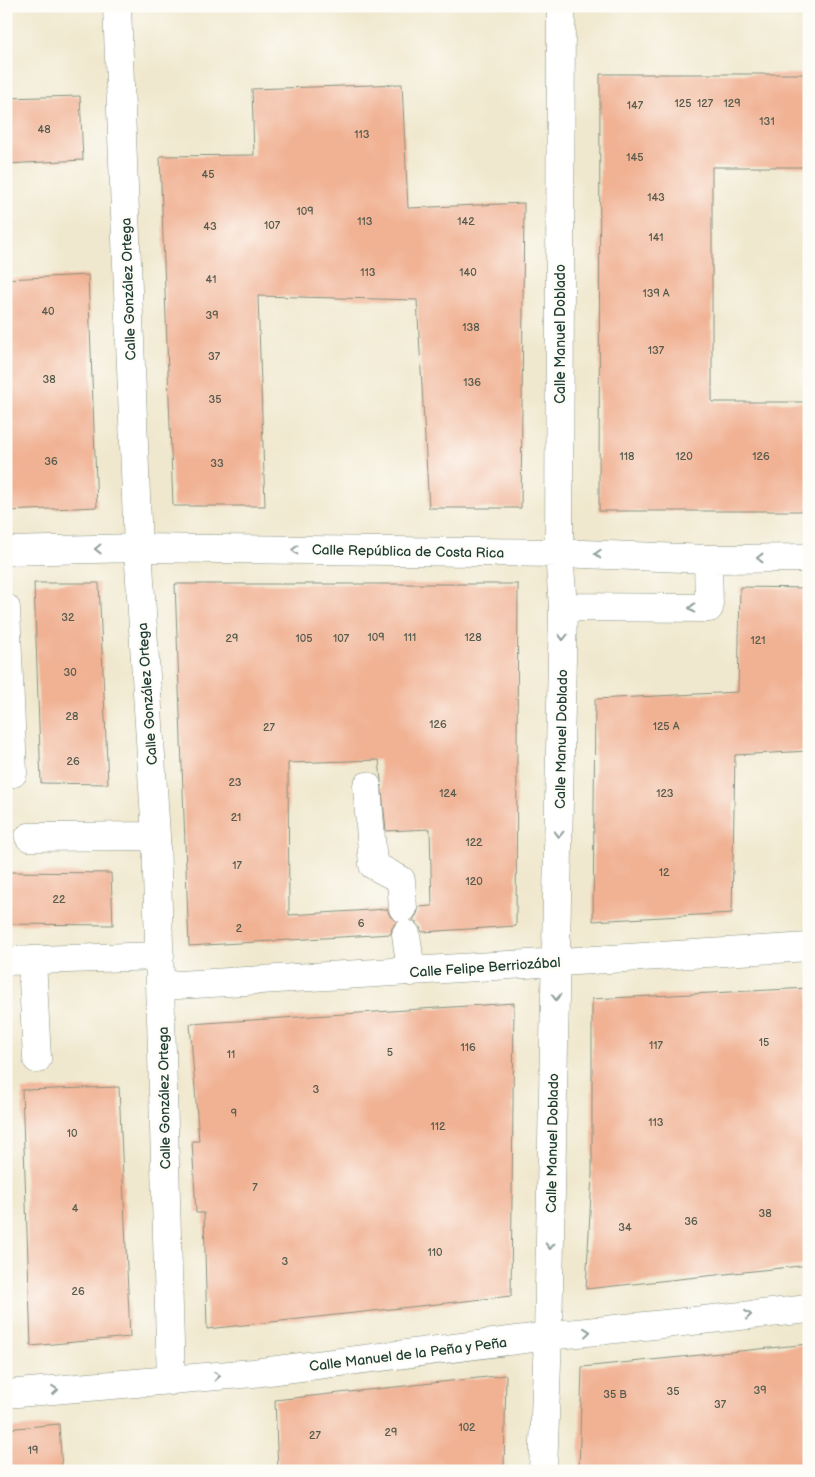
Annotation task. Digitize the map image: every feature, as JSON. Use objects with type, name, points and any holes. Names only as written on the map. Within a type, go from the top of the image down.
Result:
[{"type":"street","name":"Calle González Ortega","points":[[117,6],[138,548],[156,836],[171,1381]]},
{"type":"street","name":"Calle Manuel Doblado","points":[[543,1471],[548,1336],[563,607],[559,553],[561,6]]},
{"type":"street","name":"Calle República de Costa Rica","points":[[6,551],[138,548],[559,553],[708,559],[809,558]]},
{"type":"street","points":[[563,607],[709,608],[708,559]]},
{"type":"street","points":[[6,608],[13,773]]},
{"type":"street","points":[[367,786],[373,865],[401,880],[411,972]]},
{"type":"street","points":[[29,837],[156,836]]},
{"type":"street","name":"Calle Felipe Berriozábal","points":[[161,986],[809,947]]},
{"type":"street","points":[[37,1058],[19,961],[160,956]]},
{"type":"street","name":"Calle Manuel de la Peña y Peña","points":[[6,1394],[253,1373],[548,1336],[809,1309]]},
{"type":"building","points":[[600,74],[809,74],[809,167],[712,167],[712,402],[809,402],[809,511],[599,511]]},
{"type":"building","points":[[402,84],[408,208],[524,203],[521,508],[429,508],[417,300],[258,296],[265,506],[173,506],[160,156],[254,155],[252,89]]},
{"type":"building","points":[[80,96],[83,160],[6,164],[6,98]]},
{"type":"building","points":[[88,275],[97,507],[6,511],[6,279]]},
{"type":"building","points":[[34,583],[99,583],[108,784],[41,783]]},
{"type":"building","points":[[175,584],[518,584],[516,926],[422,932],[419,925],[413,920],[419,907],[432,906],[430,829],[386,831],[379,760],[288,763],[289,915],[387,909],[390,916],[396,922],[391,934],[189,946]]},
{"type":"building","points":[[740,587],[809,588],[809,751],[735,755],[732,913],[593,921],[595,699],[738,692]]},
{"type":"building","points":[[6,872],[111,873],[113,925],[6,924]]},
{"type":"building","points":[[809,988],[809,1265],[586,1289],[592,1174],[592,999]]},
{"type":"building","points":[[514,1003],[511,1296],[207,1329],[204,1213],[196,1213],[192,1141],[199,1141],[190,1024]]},
{"type":"building","points":[[119,1087],[130,1337],[31,1346],[22,1090]]},
{"type":"building","points":[[809,1344],[809,1471],[579,1471],[582,1367]]},
{"type":"building","points":[[506,1375],[504,1471],[278,1471],[275,1400]]},
{"type":"building","points":[[59,1424],[62,1471],[6,1471],[6,1429]]}]
